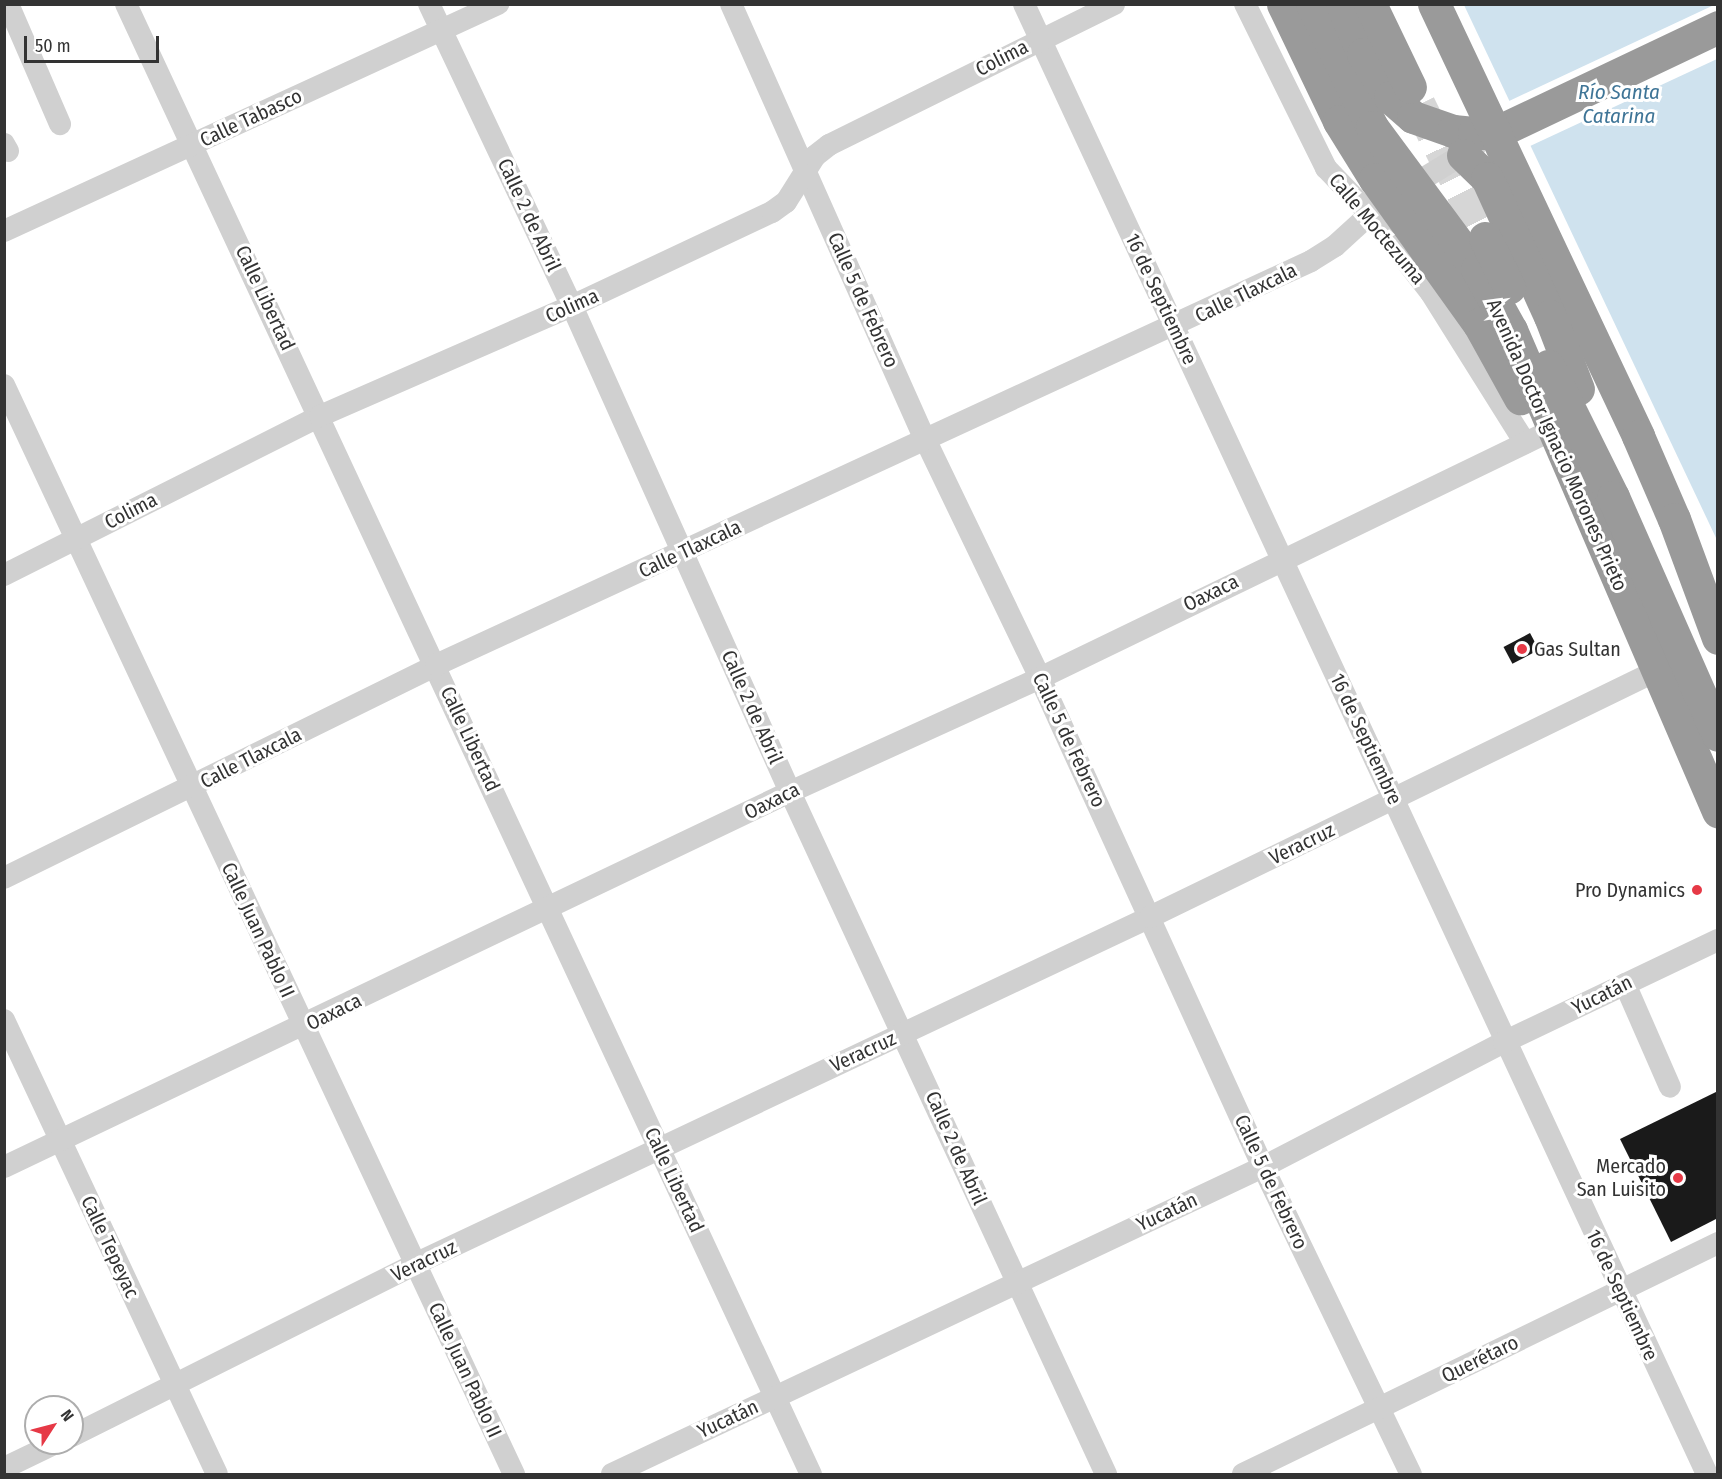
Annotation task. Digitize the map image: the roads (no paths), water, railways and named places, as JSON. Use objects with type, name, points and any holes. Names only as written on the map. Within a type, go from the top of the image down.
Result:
[{"type":"highway","points":[[1283,4],[1339,121],[1375,179],[1479,324],[1533,440],[1568,466]]},
{"type":"highway","name":"Avenida Doctor Ignacio Morones Prieto","points":[[1312,4],[1372,127],[1477,269],[1500,309],[1718,810]]},
{"type":"highway","points":[[1342,4],[1363,54],[1390,97],[1413,117],[1453,131],[1495,133],[1718,27]]},
{"type":"highway","points":[[1370,4],[1410,87]]},
{"type":"highway","points":[[1434,4],[1638,436],[1674,519],[1718,638]]},
{"type":"highway","points":[[1487,178],[1502,153],[1518,142],[1718,48]]},
{"type":"highway","points":[[1463,155],[1487,178],[1550,316],[1604,455],[1610,491]]},
{"type":"highway","points":[[1485,238],[1610,491],[1718,735]]},
{"type":"street","points":[[8,4],[60,124]]},
{"type":"street","name":"Calle Libertad","points":[[126,4],[320,416],[811,1474]]},
{"type":"street","name":"Calle 2 de Abril","points":[[429,4],[572,306],[790,792],[1106,1474]]},
{"type":"street","name":"Calle Tabasco","points":[[4,231],[498,4]]},
{"type":"street","name":"Calle 5 de Febrero","points":[[731,4],[926,441],[1040,678],[1263,1167],[1411,1474]]},
{"type":"street","name":"16 de Septiembre","points":[[1024,4],[1280,559],[1395,799],[1504,1042],[1707,1474]]},
{"type":"street","name":"Colima","points":[[4,575],[320,416],[572,306],[772,212],[786,202],[805,170],[829,145],[1114,4]]},
{"type":"street","name":"Calle Moctezuma","points":[[1245,4],[1326,168],[1375,209],[1533,440]]},
{"type":"street","name":"Calle Tlaxcala","points":[[4,878],[436,665],[1174,327],[1311,261],[1335,246],[1375,209],[1495,133]]},
{"type":"street","name":"Calle Juan Pablo II","points":[[4,385],[514,1474]]},
{"type":"street","name":"Oaxaca","points":[[4,1167],[549,909],[790,792],[1040,678],[1280,559],[1533,440]]},
{"type":"street","name":"Veracruz","points":[[84,1430],[415,1264],[1150,917],[1656,671]]},
{"type":"street","name":"Yucatán","points":[[612,1474],[1263,1167],[1504,1042],[1718,940]]},
{"type":"street","points":[[1625,984],[1670,1087]]},
{"type":"street","name":"Calle Tepeyac","points":[[4,1020],[217,1474]]},
{"type":"street","name":"Querétaro","points":[[1243,1474],[1718,1243]]},
{"type":"street","points":[[4,1468],[31,1455]]},
{"type":"water","name":"Río Santa Catarina","points":[[1464,5],[1717,5],[1717,540]]},
{"type":"tunnel","points":[[1419,104],[1485,238]]},
{"type":"place","name":"Gas Sultan","points":[[1522,649]]},
{"type":"place","name":"Pro Dynamics","points":[[1697,890]]},
{"type":"place","name":"Mercado San Luisito","points":[[1678,1178]]}]
